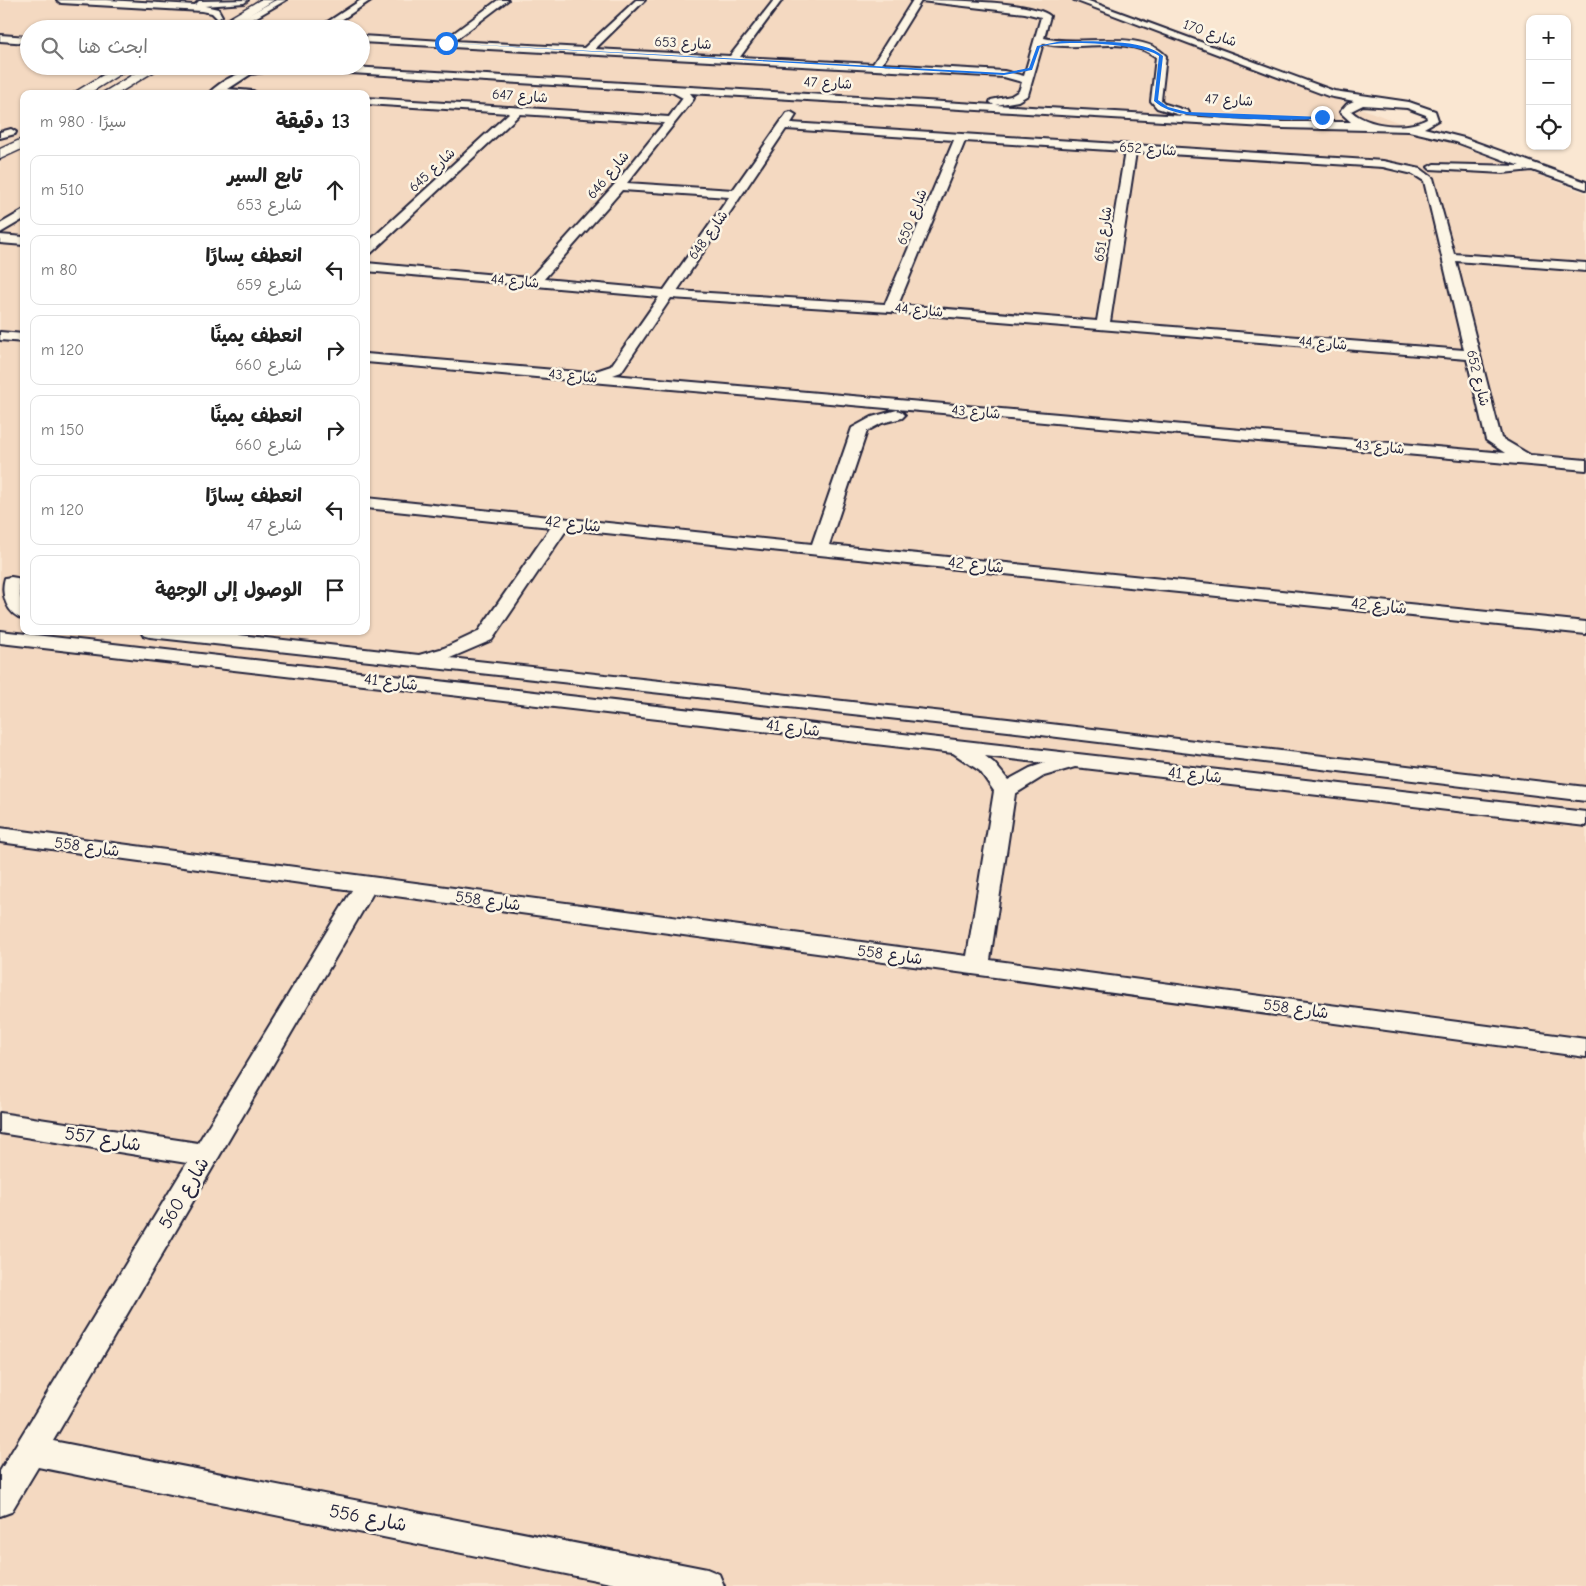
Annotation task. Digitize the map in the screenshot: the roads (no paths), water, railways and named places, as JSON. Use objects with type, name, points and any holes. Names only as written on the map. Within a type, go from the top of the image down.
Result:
[{"type":"main road","points":[[211,20],[245,0]]},
{"type":"main road","points":[[233,20],[272,0]]},
{"type":"main road","points":[[85,90],[110,75]]},
{"type":"main road","points":[[115,90],[142,75]]},
{"type":"main road","points":[[4,135],[20,126]]},
{"type":"main road","points":[[0,155],[20,144]]},
{"type":"street","points":[[61,0],[202,8],[214,11],[218,16]]},
{"type":"street","points":[[129,0],[209,4],[245,0]]},
{"type":"street","points":[[247,20],[282,0]]},
{"type":"street","points":[[335,20],[367,0]]},
{"type":"street","points":[[446,43],[504,0]]},
{"type":"street","points":[[587,51],[641,0]]},
{"type":"street","points":[[734,59],[778,0]]},
{"type":"street","points":[[876,67],[917,0]]},
{"type":"street","points":[[925,0],[1042,13],[1047,18],[1028,80],[1020,97],[993,102]]},
{"type":"street","name":"شارع 170","points":[[1078,0],[1332,94],[1376,102]]},
{"type":"street","points":[[0,38],[20,39]]},
{"type":"street","name":"شارع 653","points":[[370,39],[1004,74],[1028,80]]},
{"type":"street","points":[[1038,43],[1054,42],[1133,46],[1154,50],[1161,56],[1156,101],[1166,108],[1187,113]]},
{"type":"street","points":[[0,43],[20,44]]},
{"type":"street","name":"شارع 47","points":[[370,67],[1304,118],[1376,102]]},
{"type":"street","name":"شارع 653","points":[[1004,74],[1031,69]]},
{"type":"street","name":"شارع 47","points":[[370,71],[1283,125],[1372,125]]},
{"type":"street","name":"شارع 47","points":[[220,90],[243,75]]},
{"type":"street","name":"شارع 646","points":[[532,283],[619,186],[689,98],[683,92],[673,89]]},
{"type":"street","name":"شارع 170","points":[[1332,94],[1347,109],[1350,118],[1372,125]]},
{"type":"street","points":[[780,95],[798,106],[827,98]]},
{"type":"street","name":"شارع 647","points":[[370,101],[672,120]]},
{"type":"street","points":[[1376,102],[1418,107],[1431,114],[1433,120],[1460,140]]},
{"type":"street","name":"شارع 648","points":[[591,378],[608,372],[618,365],[798,106]]},
{"type":"street","name":"شارع 645","points":[[370,247],[518,110]]},
{"type":"street","points":[[1372,125],[1406,127],[1424,125],[1433,120]]},
{"type":"street","name":"شارع 652","points":[[784,126],[1383,164],[1417,171],[1429,180],[1494,440]]},
{"type":"street","points":[[1406,127],[1460,140],[1586,186]]},
{"type":"street","name":"شارع 650","points":[[890,308],[960,138]]},
{"type":"street","name":"شارع 651","points":[[1103,325],[1131,148]]},
{"type":"street","points":[[1434,167],[1512,170],[1535,168]]},
{"type":"street","points":[[619,186],[738,194]]},
{"type":"street","points":[[0,229],[20,216]]},
{"type":"street","points":[[0,239],[20,241]]},
{"type":"street","points":[[1447,257],[1586,267]]},
{"type":"street","name":"شارع 44","points":[[370,267],[666,294],[890,308],[1472,355]]},
{"type":"street","points":[[0,327],[20,329]]},
{"type":"street","points":[[0,336],[20,338]]},
{"type":"street","name":"شارع 43","points":[[370,358],[1586,465]]},
{"type":"street","points":[[618,365],[628,375],[645,383]]},
{"type":"street","name":"شارع 43","points":[[370,369],[847,417],[897,415],[1586,474]]},
{"type":"street","points":[[819,549],[847,417],[877,420],[897,415]]},
{"type":"street","points":[[1467,455],[1484,449],[1494,440],[1511,451],[1534,461]]},
{"type":"street","name":"شارع 42","points":[[370,503],[1586,628]]},
{"type":"street","points":[[410,661],[451,652],[485,636],[562,523]]},
{"type":"street","points":[[12,580],[9,592],[11,602],[20,611]]},
{"type":"street","points":[[0,614],[20,615]]},
{"type":"street","name":"شارع 41","points":[[185,635],[512,673],[1008,726],[1586,794]]},
{"type":"street","points":[[485,636],[485,647],[490,656],[512,673]]},
{"type":"street","name":"شارع 41","points":[[0,637],[1586,819]]},
{"type":"street","points":[[959,748],[987,767],[1005,791],[977,966]]},
{"type":"street","points":[[1005,791],[1037,772],[1077,761]]},
{"type":"street","name":"شارع 558","points":[[0,835],[1586,1048]]},
{"type":"street","name":"شارع 560","points":[[0,1501],[366,885]]},
{"type":"street","name":"شارع 557","points":[[0,1123],[206,1155]]},
{"type":"street","name":"شارع 556","points":[[30,1451],[706,1586]]}]
